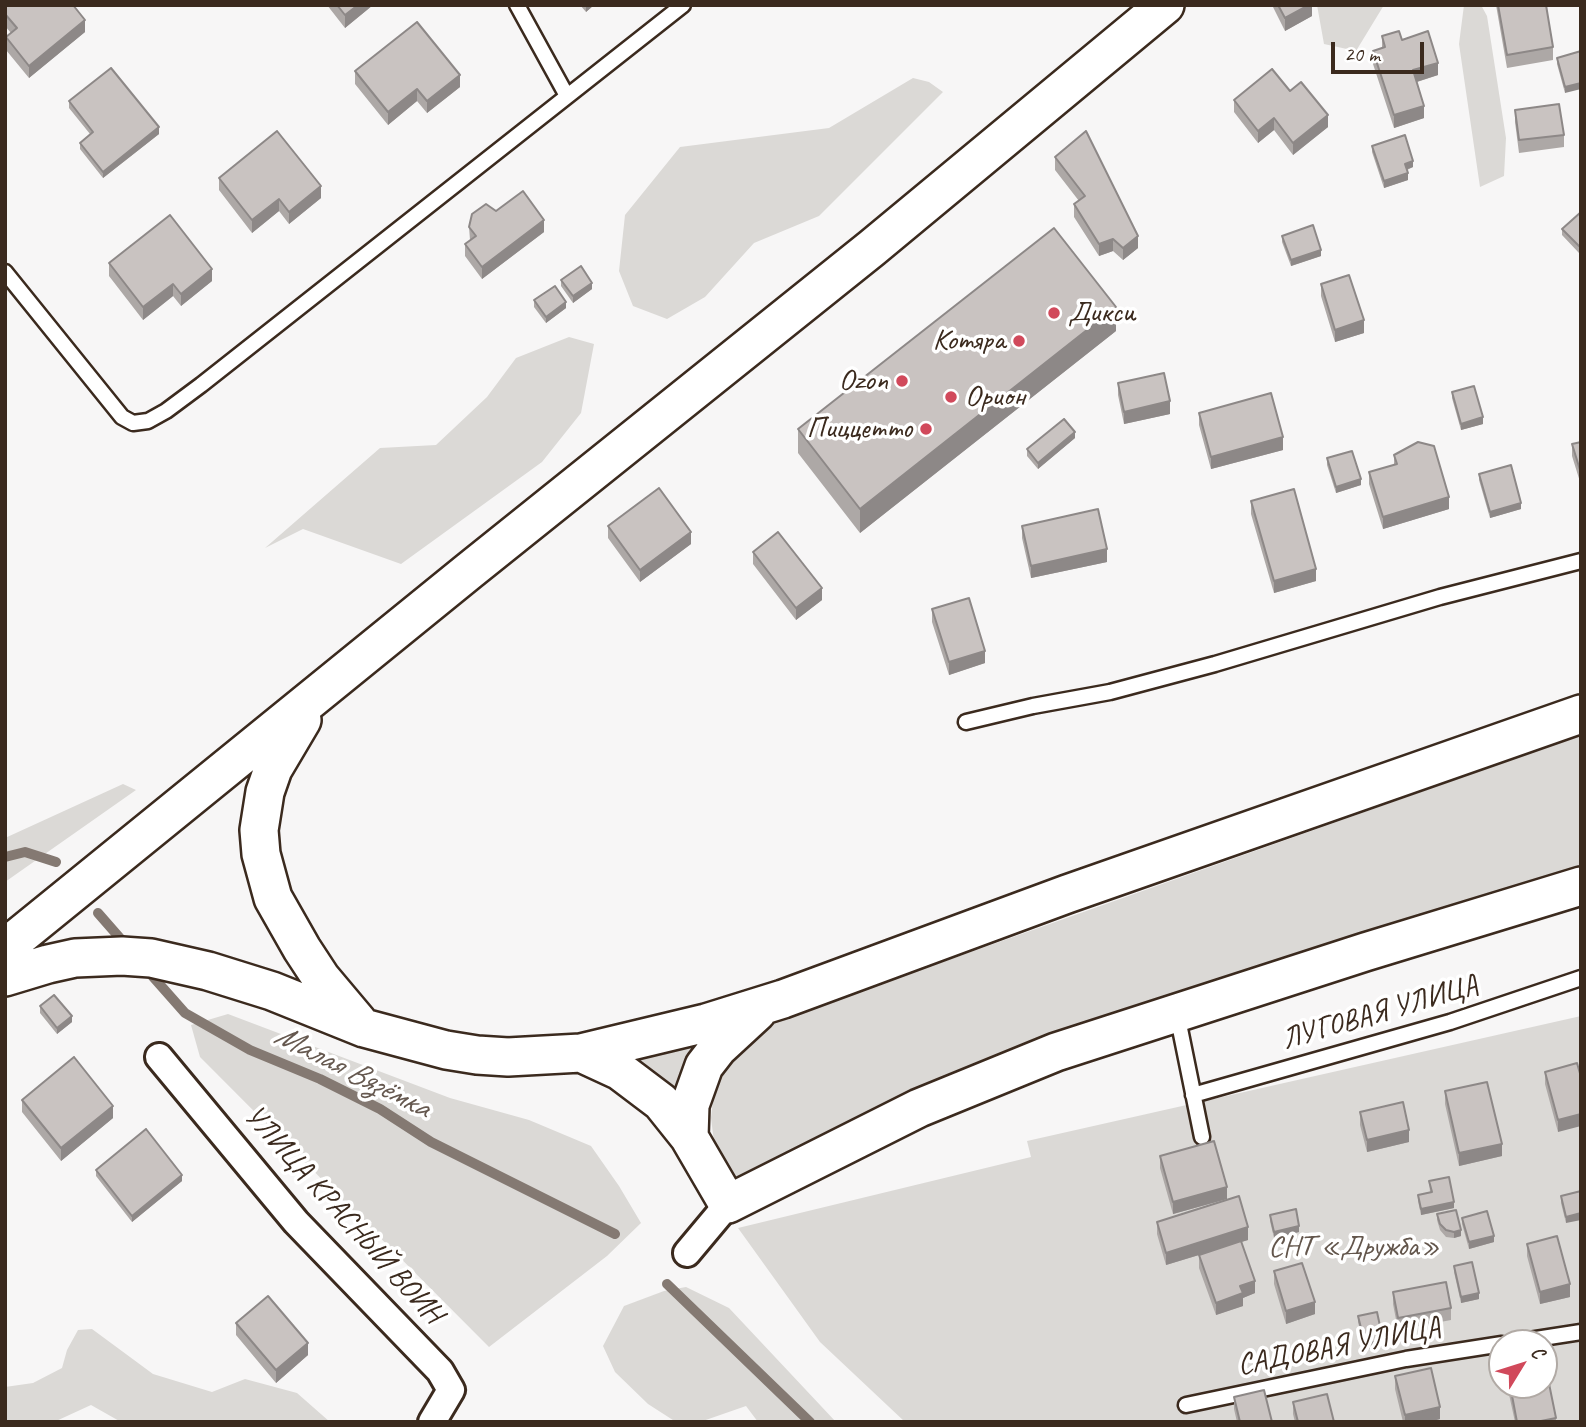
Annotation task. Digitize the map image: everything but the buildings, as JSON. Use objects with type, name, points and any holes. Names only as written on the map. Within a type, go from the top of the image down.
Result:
[{"type":"street","points":[[5,948],[872,248],[1165,5]]},
{"type":"street","points":[[321,692],[273,769],[265,792],[259,830],[261,854],[273,898],[302,949],[321,978],[363,1028]]},
{"type":"street","points":[[5,977],[75,958],[150,958],[208,971],[272,991],[363,1028],[446,1050],[508,1057],[582,1054],[658,1036],[764,1005],[1067,894],[1581,714]]},
{"type":"street","points":[[687,1253],[728,1204],[930,1103],[1056,1052],[1581,886]]},
{"type":"street","points":[[689,1137],[690,1105],[705,1066],[718,1048],[764,1005]]},
{"type":"street","points":[[582,1054],[620,1071],[648,1090],[675,1116],[728,1204]]},
{"type":"street","name":"УЛИЦА КРАСНЫЙ ВОИН","points":[[159,1057],[296,1222],[440,1371],[451,1390],[432,1422]]},
{"type":"lane","points":[[517,5],[567,96]]},
{"type":"lane","points":[[5,272],[122,417],[133,423],[148,421],[201,385],[683,5]]},
{"type":"lane","points":[[966,722],[1110,692],[1215,664],[1440,597],[1581,561]]},
{"type":"lane","name":"ЛУГОВАЯ УЛИЦА","points":[[1193,1095],[1450,1022],[1581,978]]},
{"type":"lane","points":[[1177,1013],[1202,1137]]},
{"type":"lane","points":[[1558,1336],[1581,1332]]},
{"type":"lane","name":"САДОВАЯ УЛИЦА","points":[[1186,1405],[1417,1357],[1488,1346]]},
{"type":"green space","points":[[1317,5],[1384,5],[1356,51],[1324,44]]},
{"type":"green space","points":[[1464,5],[1481,5],[1487,16],[1506,138],[1504,176],[1480,187],[1459,44]]},
{"type":"green space","points":[[913,78],[929,82],[943,92],[819,216],[754,243],[705,297],[667,319],[633,306],[619,271],[625,215],[680,147],[829,128]]},
{"type":"green space","points":[[569,337],[594,344],[581,413],[542,462],[401,564],[303,529],[265,548],[380,448],[436,445],[487,397],[516,358]]},
{"type":"green space","points":[[1581,735],[1581,878],[1169,1006],[736,1194],[718,1157],[714,1142],[711,1118],[714,1089],[725,1067],[763,1028],[774,1022]]},
{"type":"green space","points":[[123,784],[136,790],[5,882],[5,838]]},
{"type":"green space","points":[[228,1014],[450,1098],[529,1120],[591,1146],[641,1223],[607,1256],[489,1347],[200,1057],[191,1025]]},
{"type":"green space","name":"СНТ «Дружба»","points":[[1581,1016],[1581,1422],[905,1422],[820,1342],[738,1228],[1031,1157],[1027,1141]]},
{"type":"green space","points":[[732,1023],[683,1100],[616,1060]]},
{"type":"green space","points":[[686,1287],[729,1308],[836,1422],[758,1422],[746,1406],[700,1422],[676,1422],[648,1404],[615,1372],[603,1346],[624,1306],[664,1291]]},
{"type":"green space","points":[[92,1329],[153,1374],[212,1392],[245,1379],[297,1393],[330,1422],[121,1422],[91,1405],[54,1422],[5,1422],[5,1387],[33,1383],[62,1368],[67,1350],[78,1330]]},
{"type":"waterway","name":"Малая Вязёмка","points":[[5,857],[25,852],[56,862]]},
{"type":"waterway","name":"Малая Вязёмка","points":[[98,913],[126,945]]},
{"type":"waterway","name":"Малая Вязёмка","points":[[147,970],[185,1013],[250,1050],[320,1079],[380,1109],[431,1142],[615,1234]]},
{"type":"waterway","name":"Малая Вязёмка","points":[[667,1284],[810,1422]]},
{"type":"place","name":"Дикси","points":[[1054,313]]},
{"type":"place","name":"Котяра","points":[[1019,341]]},
{"type":"place","name":"Ozon","points":[[902,381]]},
{"type":"place","name":"Орион","points":[[951,397]]},
{"type":"place","name":"Пиццетто","points":[[926,429]]}]
